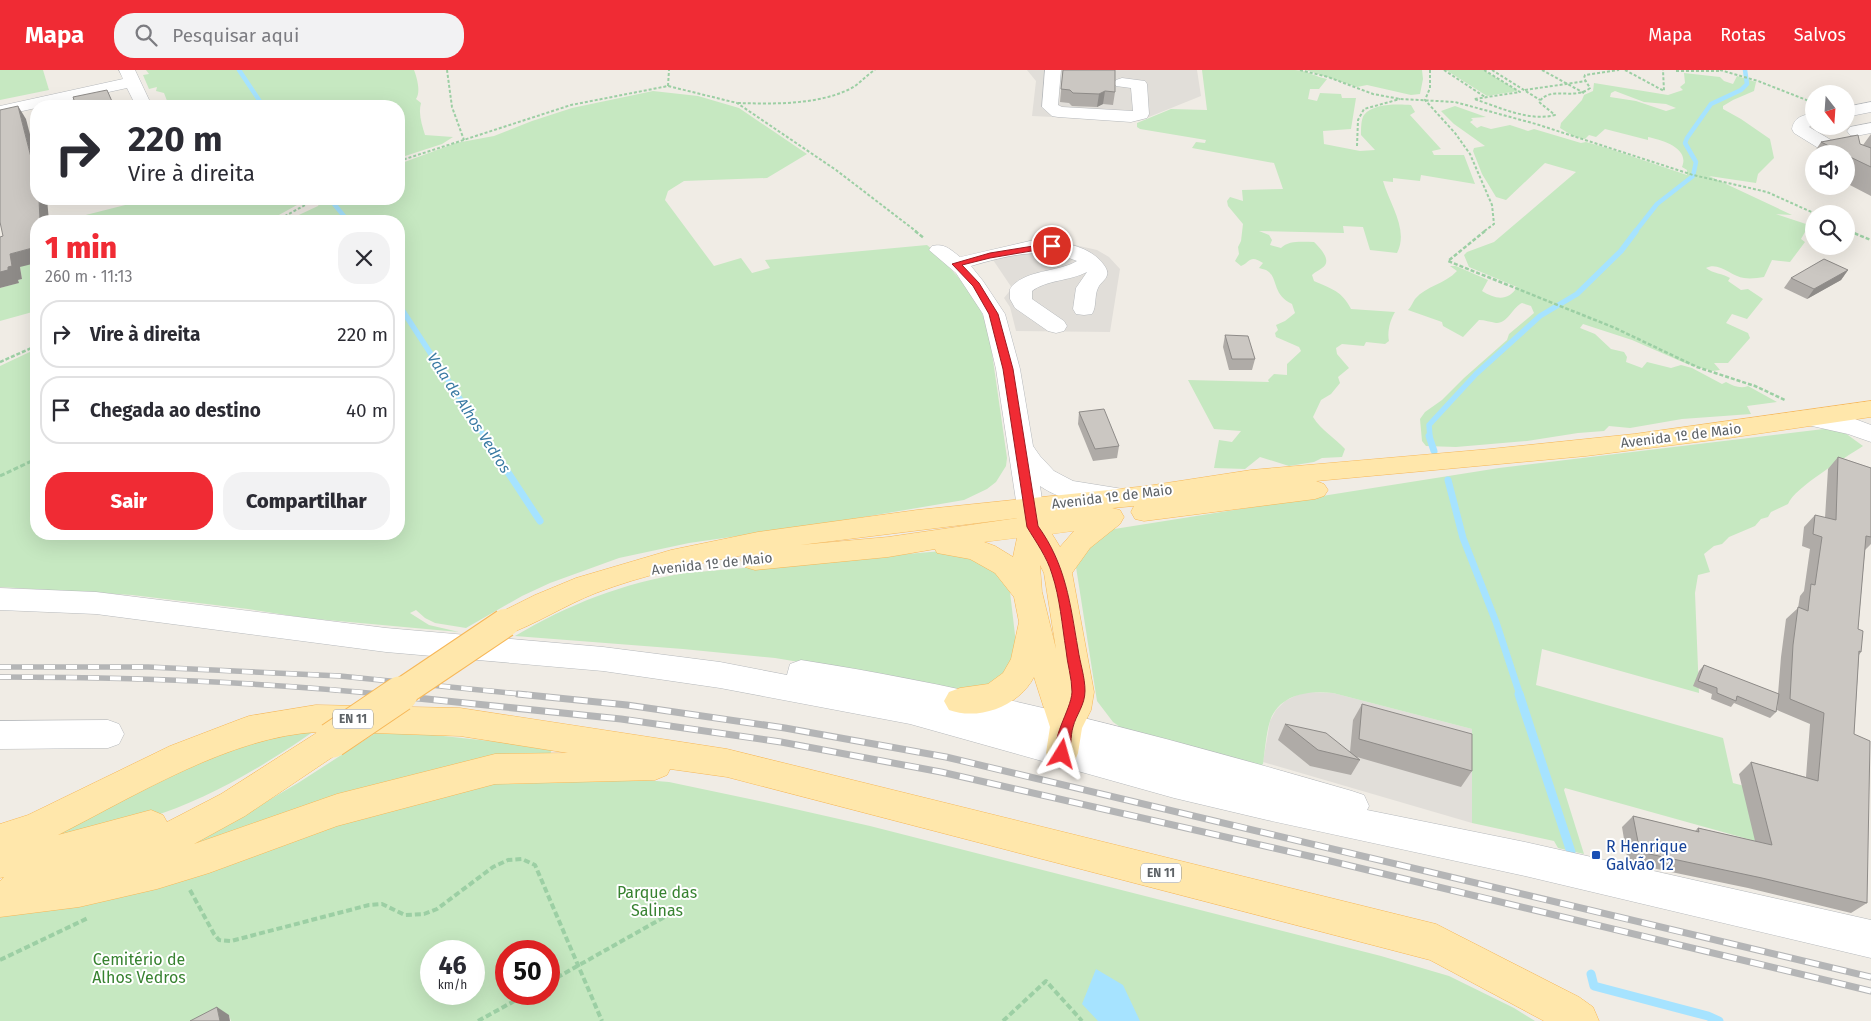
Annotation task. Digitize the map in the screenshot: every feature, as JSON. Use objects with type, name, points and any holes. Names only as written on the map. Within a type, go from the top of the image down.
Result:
[{"type":"main road","name":"Avenida 1º de Maio","points":[[617,575],[888,547],[1136,496],[1224,481],[1491,458],[1711,433],[1871,409]]},
{"type":"main road","name":"Avenida 1º de Maio","points":[[280,776],[505,623],[554,597],[617,575],[699,552],[774,539],[955,514],[1031,517],[1113,516],[1348,485],[1491,458]]},
{"type":"main road","points":[[1058,573],[1066,557],[1086,535],[1113,516]]},
{"type":"main road","points":[[1031,517],[1058,573],[1078,692],[1075,710],[1064,740]]},
{"type":"main road","points":[[1031,517],[1026,558],[1031,607],[1064,740]]},
{"type":"main road","points":[[888,547],[956,546],[977,550],[993,557],[1014,572],[1031,607],[1028,656],[1024,670],[1016,681],[992,698],[960,701]]},
{"type":"main road","name":"EN 11","points":[[0,840],[36,828],[182,756],[240,734],[316,718],[460,722],[728,763],[1436,943],[1565,1011],[1579,1021]]},
{"type":"main road","name":"EN 11","points":[[0,899],[79,890],[157,872],[209,856],[337,810],[495,769],[728,763]]},
{"type":"main road","points":[[0,860],[30,857],[97,843],[181,817],[280,776]]},
{"type":"main road","points":[[0,885],[72,870],[114,858],[169,838],[216,814],[280,776]]},
{"type":"street","points":[[1053,70],[1050,107],[1058,112],[1131,116],[1141,114],[1140,84],[1122,83]]},
{"type":"street","points":[[0,104],[129,76]]},
{"type":"street","points":[[129,76],[141,100]]},
{"type":"street","points":[[41,100],[129,76]]},
{"type":"street","points":[[0,111],[30,103]]},
{"type":"street","points":[[1855,110],[1871,107]]},
{"type":"street","points":[[1805,120],[1801,124],[1800,129],[1805,132]]},
{"type":"street","points":[[1809,135],[1825,145]]},
{"type":"street","points":[[939,250],[1044,228]]},
{"type":"street","points":[[956,264],[990,255],[1052,246],[1070,249],[1092,262],[1097,269],[1097,275],[1087,288],[1084,309]]},
{"type":"street","points":[[939,250],[956,264],[976,285],[994,314],[1008,369],[1022,448],[1031,517]]},
{"type":"street","points":[[1056,326],[1023,303],[1021,289],[1030,282],[1069,273],[1092,262]]},
{"type":"street","points":[[1812,418],[1855,427],[1871,434]]},
{"type":"street","points":[[1022,448],[1036,469],[1049,480],[1072,491],[1099,495],[1136,496]]},
{"type":"street","points":[[0,599],[96,603],[386,640],[603,659],[676,662],[802,673],[887,686],[960,701],[1064,740],[1258,803],[1525,859],[1871,939]]},
{"type":"street","points":[[603,659],[720,675],[1064,740]]},
{"type":"street","points":[[0,735],[108,734]]},
{"type":"path","points":[[447,70],[452,107],[464,140]]},
{"type":"path","points":[[668,86],[669,70]]},
{"type":"path","points":[[405,158],[423,151],[464,140],[571,105],[668,86],[737,104],[786,102],[832,95],[854,87],[867,74],[875,70]]},
{"type":"path","points":[[1300,70],[1328,77],[1373,94],[1400,99],[1455,102],[1489,111],[1690,175],[1751,187],[1805,209]]},
{"type":"path","points":[[1425,100],[1430,88],[1430,70]]},
{"type":"path","points":[[1444,70],[1486,97]]},
{"type":"path","points":[[1484,70],[1520,92],[1474,99],[1544,117],[1555,115],[1541,104],[1540,100],[1492,70]]},
{"type":"path","points":[[1542,70],[1584,93]]},
{"type":"path","points":[[1540,100],[1551,94],[1573,95],[1584,93],[1590,88],[1584,76],[1619,70]]},
{"type":"path","points":[[1625,70],[1664,91],[1662,70]]},
{"type":"path","points":[[1676,71],[1722,70],[1758,81],[1805,100]]},
{"type":"path","points":[[1525,90],[1586,81]]},
{"type":"path","points":[[1357,146],[1360,110],[1368,106],[1400,99]]},
{"type":"path","points":[[1425,100],[1464,143],[1492,205],[1494,216],[1494,224],[1448,261],[1615,328],[1697,367],[1755,386],[1789,403],[1812,418]]},
{"type":"path","points":[[737,104],[836,170],[939,250]]},
{"type":"path","points":[[287,215],[305,205]]},
{"type":"path","points":[[1855,234],[1871,240]]},
{"type":"path","points":[[0,362],[30,349]]},
{"type":"path","points":[[0,476],[30,462]]},
{"type":"path","points":[[183,888],[189,889],[195,897],[212,932],[219,940],[231,940],[270,932],[369,905],[384,904],[395,912],[407,916],[425,914],[440,907],[489,870],[520,858],[535,865],[602,1021]]},
{"type":"path","points":[[0,960],[93,916]]},
{"type":"path","points":[[560,976],[668,916]]},
{"type":"path","points":[[1003,1021],[1046,981],[1082,1021]]},
{"type":"path","points":[[478,1021],[507,1005]]},
{"type":"shaded area","points":[[1027,70],[1197,70],[1201,96],[1139,121],[1032,116],[1036,81]]},
{"type":"shaded area","points":[[1053,240],[1097,250],[1109,257],[1120,269],[1110,332],[1016,331],[1010,307],[1004,298],[1012,288],[987,251]]},
{"type":"shaded area","points":[[1308,692],[1333,693],[1472,729],[1472,823],[1263,762],[1270,721],[1276,710],[1285,701]]},
{"type":"green space","points":[[0,70],[43,70],[49,90],[0,100]]},
{"type":"green space","points":[[146,70],[414,70],[418,89],[416,99],[421,103],[420,115],[425,135],[453,137],[442,144],[405,156],[405,100],[167,100],[164,93],[156,91],[157,87],[149,89],[143,75],[149,74]]},
{"type":"green space","points":[[1202,70],[1295,70],[1327,79],[1319,89],[1310,89],[1308,99],[1317,101],[1320,93],[1341,94],[1342,98],[1356,98],[1351,129],[1323,131],[1324,144],[1360,151],[1375,150],[1361,135],[1362,119],[1368,111],[1386,105],[1411,105],[1415,112],[1410,115],[1441,149],[1432,151],[1434,155],[1464,155],[1475,184],[1421,175],[1420,181],[1393,178],[1393,182],[1383,181],[1400,226],[1400,244],[1397,253],[1370,250],[1363,227],[1343,226],[1344,233],[1259,231],[1269,235],[1272,240],[1270,245],[1281,248],[1292,243],[1314,242],[1326,258],[1326,262],[1322,268],[1312,275],[1314,281],[1340,294],[1351,309],[1395,312],[1389,326],[1389,341],[1385,344],[1366,342],[1364,346],[1342,344],[1336,348],[1337,354],[1349,368],[1338,377],[1340,383],[1331,394],[1321,400],[1313,417],[1345,449],[1342,457],[1322,458],[1314,462],[1289,466],[1260,457],[1245,469],[1214,468],[1219,440],[1232,442],[1241,431],[1214,429],[1188,380],[1269,382],[1268,380],[1274,374],[1287,375],[1287,364],[1301,351],[1299,347],[1276,337],[1275,333],[1278,330],[1276,325],[1295,313],[1292,304],[1285,300],[1278,291],[1270,273],[1259,268],[1263,263],[1253,259],[1241,266],[1235,261],[1239,254],[1238,247],[1241,241],[1243,224],[1228,206],[1227,201],[1230,197],[1243,201],[1242,190],[1283,189],[1274,163],[1192,148],[1196,142],[1205,143],[1206,140],[1137,127],[1137,123],[1171,109],[1207,110]]},
{"type":"green space","points":[[1306,70],[1422,70],[1423,79],[1420,94],[1411,95],[1367,85],[1357,87]]},
{"type":"green space","points":[[1446,70],[1483,70],[1518,91],[1487,96]]},
{"type":"green space","points":[[1684,73],[1720,77],[1724,81],[1733,84],[1737,76],[1756,82],[1754,91],[1733,100],[1723,106],[1723,109],[1770,139],[1774,158],[1758,174],[1756,183],[1709,176],[1792,215],[1776,214],[1805,224],[1805,232],[1801,239],[1805,242],[1790,262],[1772,260],[1764,277],[1744,278],[1716,266],[1706,268],[1730,278],[1728,281],[1741,290],[1748,289],[1763,299],[1747,319],[1732,314],[1726,323],[1748,333],[1750,338],[1728,363],[1714,363],[1720,370],[1713,371],[1687,364],[1632,340],[1583,324],[1580,328],[1595,334],[1611,349],[1624,352],[1627,357],[1626,362],[1642,368],[1647,362],[1671,368],[1681,365],[1692,368],[1722,384],[1726,382],[1737,387],[1748,386],[1777,402],[1747,406],[1751,414],[1682,419],[1630,428],[1609,426],[1604,431],[1527,441],[1456,447],[1426,446],[1422,441],[1420,419],[1425,412],[1442,400],[1507,340],[1509,334],[1534,313],[1531,306],[1522,303],[1500,323],[1479,320],[1463,337],[1443,326],[1442,322],[1408,310],[1419,295],[1457,271],[1450,266],[1456,266],[1488,280],[1482,291],[1487,294],[1501,298],[1510,295],[1517,287],[1469,267],[1464,255],[1467,252],[1494,242],[1576,172],[1545,163],[1506,200],[1496,197],[1482,174],[1473,151],[1474,148],[1485,146],[1454,124],[1441,111],[1455,106],[1486,117],[1471,118],[1473,120],[1470,122],[1477,128],[1481,126],[1491,129],[1510,125],[1528,131],[1534,129],[1581,143],[1586,142],[1607,148],[1687,175],[1687,170],[1682,167],[1682,155],[1673,146],[1660,140],[1648,137],[1648,140],[1605,129],[1596,137],[1589,135],[1585,139],[1573,136],[1560,128],[1561,123],[1582,100],[1584,95],[1593,91],[1594,83],[1668,95],[1683,90],[1680,87],[1685,83]],"holes":[[[1615,91],[1644,102],[1666,104],[1676,108],[1666,111],[1636,101],[1610,97],[1611,93]]]},
{"type":"green space","points":[[653,91],[698,96],[739,108],[807,154],[767,178],[684,181],[668,191],[665,200],[714,266],[741,258],[752,273],[770,268],[765,260],[927,245],[948,263],[947,265],[978,304],[990,339],[1007,458],[1006,466],[996,482],[987,489],[964,500],[823,524],[689,543],[619,558],[550,583],[522,596],[466,628],[435,623],[425,618],[416,610],[410,613],[429,625],[459,632],[305,618],[132,595],[0,587],[0,366],[30,352],[30,540],[405,540],[405,215],[299,215],[319,205],[405,205],[405,162],[456,143],[494,136],[572,108]]},
{"type":"green space","points":[[125,205],[297,205],[279,215],[86,215]]},
{"type":"green space","points":[[30,262],[30,313],[0,321],[0,288],[18,283],[18,280],[22,279],[20,267]]},
{"type":"green space","points":[[1832,428],[1841,430],[1863,446],[1810,481],[1792,497],[1788,504],[1771,512],[1768,517],[1761,519],[1755,526],[1729,537],[1722,544],[1714,546],[1704,554],[1710,572],[1698,575],[1695,593],[1699,693],[1542,649],[1536,685],[1723,738],[1733,783],[1767,792],[1755,841],[1565,788],[1564,790],[1584,854],[1558,848],[1554,841],[1472,823],[1472,729],[1333,693],[1305,693],[1288,699],[1280,705],[1270,721],[1263,764],[1260,766],[1126,731],[1113,722],[1097,701],[1076,567],[1082,549],[1108,530],[1499,468]]},
{"type":"green space","points":[[942,551],[991,565],[1010,592],[1017,652],[999,681],[966,692],[775,658],[515,636],[556,614],[597,596],[663,577],[686,573]]},
{"type":"green space","points":[[320,727],[259,767],[194,801],[148,818],[44,844],[47,833],[209,754]]},
{"type":"green space","points":[[377,732],[416,733],[552,748],[550,756],[131,867],[250,811],[298,783]]},
{"type":"green space","name":"Parque das Salinas","points":[[595,776],[669,782],[870,826],[1381,956],[1449,976],[1514,1008],[1535,1021],[231,1021],[229,1015],[218,1021],[0,1021],[0,915],[486,783]]},
{"type":"water","points":[[1096,969],[1123,985],[1140,1021],[1098,1021],[1082,1004]]},
{"type":"building","points":[[1063,70],[1115,70],[1115,92],[1105,91],[1099,94],[1073,93],[1070,90],[1061,89]]},
{"type":"building","points":[[107,90],[111,100],[74,100],[73,97]]},
{"type":"building","points":[[18,106],[30,153],[30,205],[39,205],[40,215],[30,215],[30,249],[10,254],[12,266],[8,267],[8,270],[0,272],[0,237],[3,236],[0,222],[0,110]]},
{"type":"building","points":[[1858,135],[1860,144],[1871,148],[1871,167],[1855,159],[1855,145],[1827,145],[1821,142]]},
{"type":"building","points":[[1824,259],[1848,270],[1814,289],[1791,278]]},
{"type":"building","points":[[1225,335],[1248,336],[1255,359],[1232,359]]},
{"type":"building","points":[[1104,409],[1119,446],[1095,449],[1079,412]]},
{"type":"building","points":[[1838,457],[1871,468],[1871,537],[1866,536],[1858,629],[1863,631],[1861,652],[1859,651],[1854,734],[1870,741],[1867,903],[1640,852],[1633,816],[1699,832],[1698,828],[1772,845],[1751,762],[1818,781],[1824,713],[1790,699],[1793,645],[1798,607],[1808,611],[1811,584],[1815,585],[1822,537],[1813,534],[1815,515],[1836,520]]},
{"type":"building","points":[[1704,665],[1779,694],[1776,712],[1737,696],[1736,701],[1717,693],[1717,688],[1698,681]]},
{"type":"building","points":[[1362,704],[1472,734],[1472,771],[1359,739]]},
{"type":"building","points":[[1285,724],[1326,733],[1360,760],[1318,750]]},
{"type":"building","points":[[217,1007],[220,1021],[190,1021]]},
{"type":"waterway","name":"Vala de Alhos Vedros","points":[[239,70],[259,100]]},
{"type":"waterway","points":[[1635,232],[1657,204],[1693,176],[1696,162],[1685,143],[1687,138],[1711,104],[1741,90],[1747,84],[1745,70]]},
{"type":"waterway","name":"Vala de Alhos Vedros","points":[[335,205],[343,215]]},
{"type":"waterway","points":[[1430,437],[1429,425],[1476,374],[1540,316],[1577,294],[1621,251],[1636,231]]},
{"type":"waterway","name":"Vala de Alhos Vedros","points":[[405,314],[485,437]]},
{"type":"waterway","name":"Vala de Alhos Vedros","points":[[484,436],[540,521]]},
{"type":"waterway","points":[[1429,436],[1434,451]]},
{"type":"waterway","points":[[1448,480],[1463,538],[1496,622],[1520,695]]},
{"type":"waterway","points":[[1519,694],[1571,852]]},
{"type":"waterway","points":[[1591,974],[1594,986],[1708,1016],[1719,1021]]},
{"type":"railway","points":[[0,667],[148,667],[340,676],[531,695]]},
{"type":"railway","points":[[0,677],[195,681],[379,694]]},
{"type":"railway","points":[[379,694],[390,695]]},
{"type":"railway","points":[[379,694],[621,719],[781,742],[941,772],[1322,859],[1871,991]]},
{"type":"railway","points":[[518,694],[627,705],[785,728],[946,757],[1871,977]]},
{"type":"place","name":"R Henrique Galvão 12","points":[[1596,855]]},
{"type":"route","points":[[1052,246],[990,255],[956,264],[988,300],[994,314],[1008,369],[1022,448],[1032,527],[1042,541],[1058,573],[1078,692],[1075,710],[1066,727],[1062,754]]},
{"type":"park label","name":"Cemitério de Alhos Vedros","points":[[139,968]]}]
